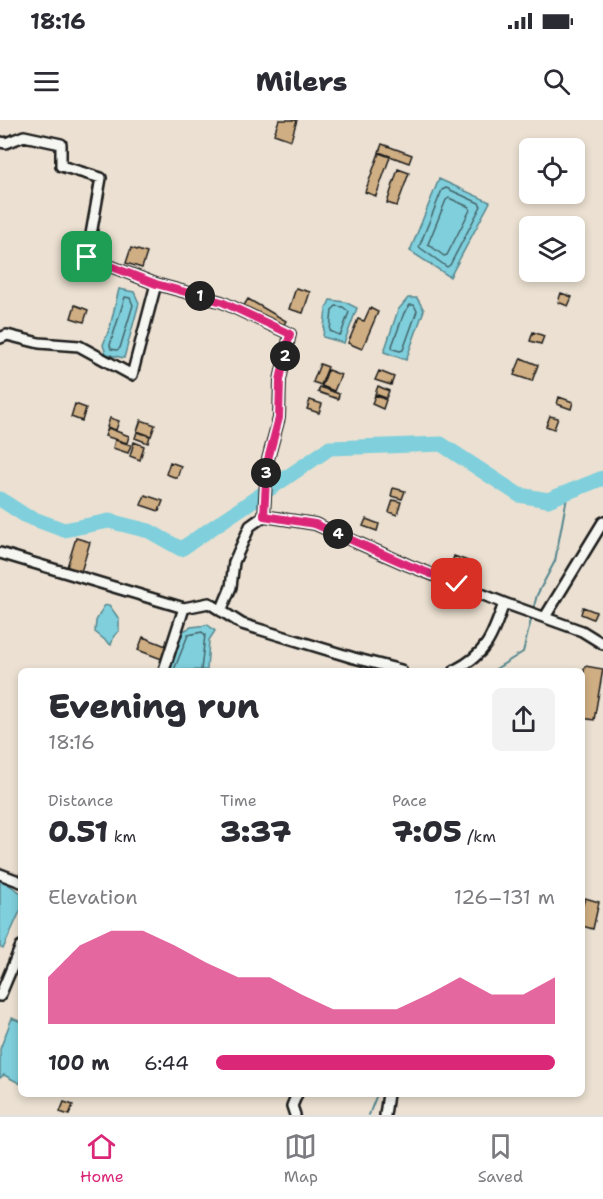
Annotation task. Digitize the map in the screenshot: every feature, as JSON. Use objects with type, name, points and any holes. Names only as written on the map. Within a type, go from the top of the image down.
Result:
[{"type":"street","points":[[0,142],[6,143],[24,136],[61,144],[61,166],[101,178],[87,257],[156,284],[222,302],[290,334],[280,380],[279,418],[267,463],[264,516]]},
{"type":"street","points":[[0,338],[7,335],[39,343],[79,346],[132,375],[156,284]]},
{"type":"street","points":[[221,610],[231,587],[234,562],[250,526],[264,516],[315,524],[408,565],[582,631],[603,644]]},
{"type":"street","points":[[545,618],[603,522]]},
{"type":"street","points":[[0,553],[184,608],[209,603],[243,624],[392,668]]},
{"type":"street","points":[[459,668],[471,662],[491,639],[504,603]]},
{"type":"street","points":[[165,668],[184,608]]},
{"type":"street","points":[[0,874],[18,881]]},
{"type":"street","points":[[0,996],[18,953]]},
{"type":"street","points":[[295,1115],[292,1106],[296,1097]]},
{"type":"street","points":[[385,1115],[388,1097]]},
{"type":"water","points":[[439,179],[490,202],[450,277],[410,251]]},
{"type":"water","points":[[119,289],[134,292],[139,303],[124,358],[106,354],[103,345]]},
{"type":"water","points":[[408,298],[417,298],[424,310],[406,360],[384,352],[398,310]]},
{"type":"water","points":[[330,300],[345,302],[357,308],[344,343],[323,337],[326,309]]},
{"type":"water","points":[[109,605],[119,619],[119,631],[114,636],[111,645],[95,632],[96,621],[104,606]]},
{"type":"water","points":[[208,625],[215,631],[209,640],[207,668],[169,668],[183,631],[191,627]]},
{"type":"water","points":[[0,879],[18,891],[18,916],[3,949],[0,947]]},
{"type":"water","points":[[12,1018],[18,1021],[18,1082],[4,1075],[0,1078],[0,1049]]},
{"type":"building","points":[[279,120],[297,120],[291,140],[274,134]]},
{"type":"building","points":[[382,144],[412,155],[409,163],[379,152]]},
{"type":"building","points":[[379,153],[390,157],[376,196],[365,192]]},
{"type":"building","points":[[398,169],[409,173],[397,206],[387,203]]},
{"type":"building","points":[[131,248],[147,253],[142,268],[126,263]]},
{"type":"building","points":[[296,288],[310,292],[303,313],[289,309]]},
{"type":"building","points":[[561,293],[572,297],[568,306],[558,302]]},
{"type":"building","points":[[248,299],[286,321],[281,329],[243,307]]},
{"type":"building","points":[[75,305],[88,310],[84,322],[71,318]]},
{"type":"building","points":[[370,308],[378,312],[362,349],[348,343],[358,319],[364,321]]},
{"type":"building","points":[[533,332],[544,336],[541,344],[530,341]]},
{"type":"building","points":[[521,358],[538,365],[532,381],[514,375]]},
{"type":"building","points":[[320,364],[328,367],[321,385],[313,382]]},
{"type":"building","points":[[328,370],[341,375],[334,391],[322,386]]},
{"type":"building","points":[[379,371],[394,377],[391,385],[375,380]]},
{"type":"building","points":[[378,386],[389,391],[386,398],[375,394]]},
{"type":"building","points":[[320,387],[339,394],[338,399],[318,392]]},
{"type":"building","points":[[375,395],[386,400],[383,409],[372,404]]},
{"type":"building","points":[[559,397],[573,402],[571,409],[557,404]]},
{"type":"building","points":[[310,400],[322,404],[319,413],[307,409]]},
{"type":"building","points":[[75,404],[86,408],[82,421],[71,417]]},
{"type":"building","points":[[550,416],[558,418],[554,429],[546,426]]},
{"type":"building","points":[[110,418],[119,421],[116,430],[107,427]]},
{"type":"building","points":[[141,420],[155,425],[151,436],[137,431]]},
{"type":"building","points":[[108,428],[129,436],[127,443],[105,436]]},
{"type":"building","points":[[137,432],[150,436],[148,443],[135,438]]},
{"type":"building","points":[[115,440],[131,445],[128,453],[113,448]]},
{"type":"building","points":[[134,442],[144,446],[140,460],[130,456]]},
{"type":"building","points":[[170,462],[181,466],[177,478],[166,474]]},
{"type":"building","points":[[393,488],[405,491],[402,499],[391,496]]},
{"type":"building","points":[[145,495],[163,501],[159,511],[141,505]]},
{"type":"building","points":[[393,500],[401,502],[397,515],[389,512]]},
{"type":"building","points":[[366,519],[379,524],[377,531],[363,526]]},
{"type":"building","points":[[76,538],[90,542],[81,572],[67,567]]},
{"type":"building","points":[[454,556],[468,561],[466,567],[452,562]]},
{"type":"building","points":[[583,607],[596,612],[593,619],[581,614]]},
{"type":"building","points":[[143,637],[171,648],[167,661],[138,650]]},
{"type":"building","points":[[585,666],[603,669],[594,720],[585,718]]},
{"type":"building","points":[[585,898],[599,902],[593,929],[585,927]]},
{"type":"building","points":[[64,1102],[73,1105],[69,1115],[60,1112]]},
{"type":"waterway","points":[[0,499],[26,516],[64,530],[109,521],[149,531],[181,549],[330,448],[441,444],[519,495],[548,500],[603,478]]},
{"type":"waterway","points":[[533,610],[537,595],[555,561],[568,492]]},
{"type":"waterway","points":[[497,668],[523,652],[532,616]]},
{"type":"waterway","points":[[369,1115],[376,1097]]},
{"type":"route","points":[[87,257],[156,284],[222,302],[290,334],[280,380],[279,418],[267,463],[264,516],[315,524],[457,584]]}]
